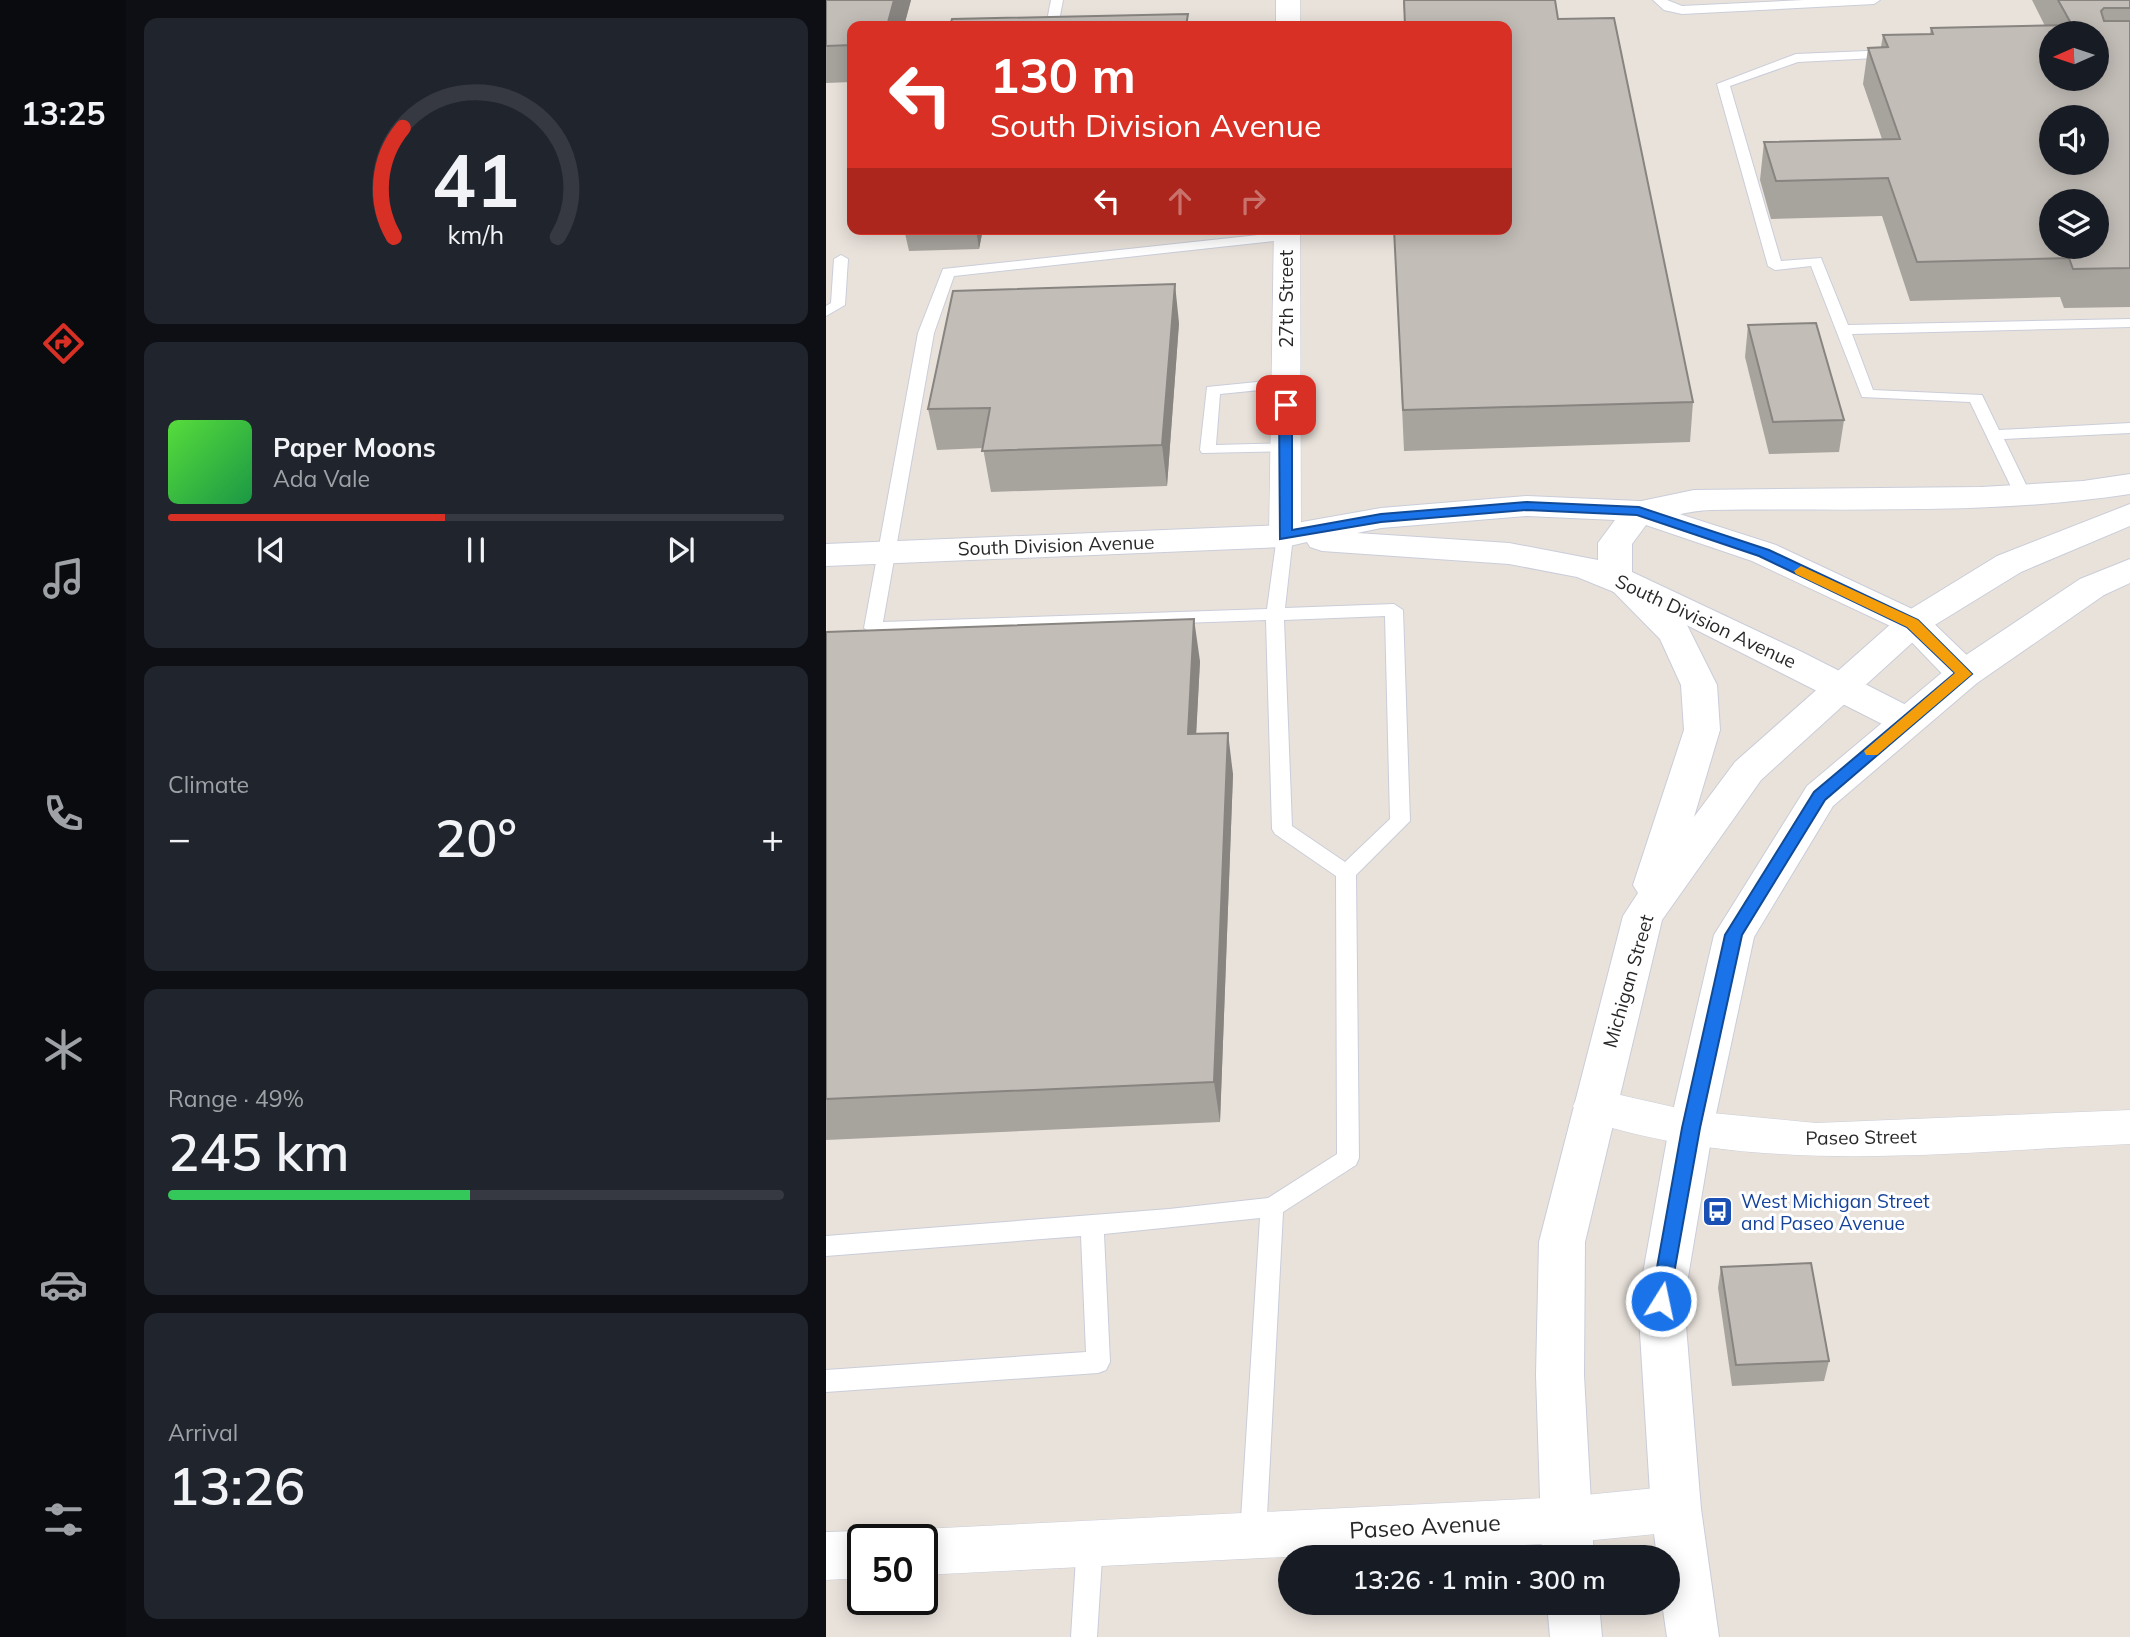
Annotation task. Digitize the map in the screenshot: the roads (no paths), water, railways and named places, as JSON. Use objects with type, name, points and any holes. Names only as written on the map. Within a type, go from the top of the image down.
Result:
[{"type":"main road","points":[[1643,916],[1702,730],[1699,685],[1675,633],[1615,576],[1615,542],[1639,511],[1694,500],[2023,495],[2083,491],[2130,484]]},
{"type":"main road","name":"South Division Avenue","points":[[826,555],[1285,536],[1381,518],[1527,506],[1639,511],[1764,553],[1913,623],[1964,674]]},
{"type":"main road","name":"Michigan Street","points":[[1567,1539],[1560,1375],[1562,1242],[1643,916],[1748,771],[1913,623],[2008,564],[2130,514]]},
{"type":"main road","name":"South Division Avenue","points":[[1285,536],[1379,547],[1473,551],[1568,563],[1615,576],[1842,685],[1907,721]]},
{"type":"main road","points":[[1693,1637],[1676,1509],[1661,1301],[1691,1128],[1734,935],[1820,796],[1964,674],[2092,587],[2130,570]]},
{"type":"main road","points":[[1574,1615],[1576,1637]]},
{"type":"street","points":[[1288,0],[1288,21]]},
{"type":"street","name":"27th Street","points":[[1285,536],[1287,235]]},
{"type":"street","name":"Paseo Street","points":[[1594,1106],[1691,1128],[1816,1140],[2130,1127]]},
{"type":"street","name":"Paseo Avenue","points":[[938,1551],[1253,1535],[1567,1539],[1676,1509]]},
{"type":"street","points":[[826,1556],[847,1555]]},
{"type":"lane","points":[[1053,21],[1057,0]]},
{"type":"lane","points":[[1659,0],[1668,7],[1682,10],[1874,0]]},
{"type":"lane","points":[[1901,54],[1796,58],[1723,84],[1775,266],[1816,261],[1867,394],[1976,398],[2023,495]]},
{"type":"lane","points":[[826,1246],[1092,1225],[1272,1207],[1348,1158],[1346,873],[1400,821],[1394,611],[873,628],[926,333],[948,272],[1262,235]]},
{"type":"lane","points":[[826,312],[838,305],[841,259]]},
{"type":"lane","points":[[1843,330],[2130,323]]},
{"type":"lane","points":[[1286,384],[1212,390],[1208,450],[1286,448]]},
{"type":"lane","points":[[1994,435],[2130,428]]},
{"type":"lane","points":[[1285,536],[1275,615],[1282,830],[1346,873]]},
{"type":"lane","points":[[1253,1535],[1272,1207]]},
{"type":"lane","points":[[826,1381],[1098,1362],[1092,1225]]},
{"type":"lane","points":[[1084,1637],[1090,1542]]},
{"type":"place","name":"West Michigan Street and Paseo Avenue","points":[[1718,1212]]}]
